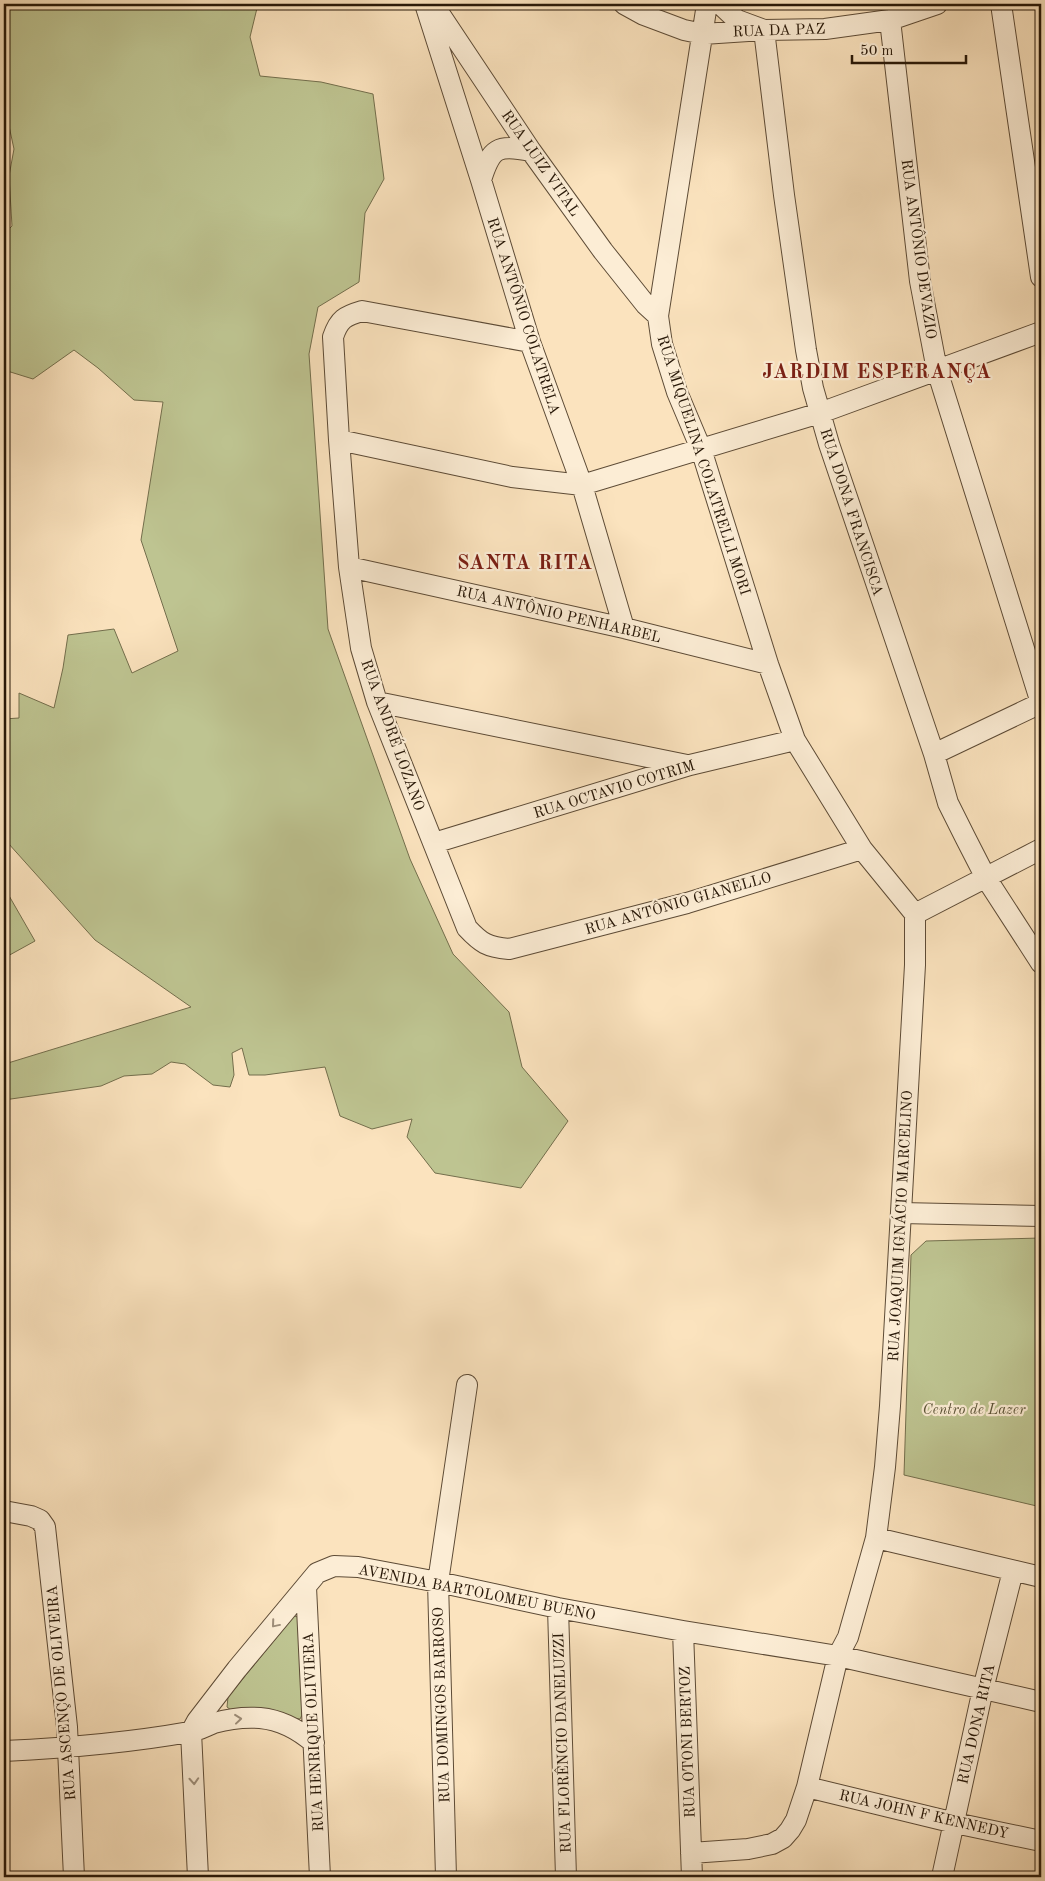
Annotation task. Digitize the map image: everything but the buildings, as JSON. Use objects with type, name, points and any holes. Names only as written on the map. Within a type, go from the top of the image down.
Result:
[{"type":"street","name":"RUA ANTÔNIO COLATRELA","points":[[425,4],[530,342],[582,485],[624,628]]},
{"type":"street","name":"RUA LUIZ VITAL","points":[[433,4],[531,151],[603,251],[646,305],[658,316]]},
{"type":"street","name":"RUA DA PAZ","points":[[624,4],[644,15],[676,27],[703,34],[825,29],[890,20],[937,4]]},
{"type":"street","name":"RUA MIQUELINA COLATRELLI MORI","points":[[707,4],[658,316],[662,344],[677,392],[701,449],[768,664],[795,740],[862,849],[916,914]]},
{"type":"street","points":[[720,4],[737,20],[764,30]]},
{"type":"street","points":[[1001,4],[1041,277]]},
{"type":"street","name":"RUA ANTÔNIO DEVAZIO","points":[[890,20],[920,281],[937,370],[1041,703]]},
{"type":"street","name":"RUA DONA FRANCISCA","points":[[764,30],[784,195],[806,350],[820,413],[934,754],[948,804],[986,878],[1041,963]]},
{"type":"street","points":[[481,180],[487,161],[496,151],[511,147],[531,151]]},
{"type":"street","name":"RUA ANDRÉ LOZANO","points":[[491,948],[478,940],[467,928],[377,702],[361,648],[349,567],[333,337],[337,325],[348,315],[362,311],[530,342]]},
{"type":"street","points":[[339,440],[512,477],[582,485],[820,413],[1041,332]]},
{"type":"street","name":"RUA ANTÔNIO PENHARBEL","points":[[349,567],[624,628],[768,664]]},
{"type":"street","points":[[377,702],[690,765]]},
{"type":"street","points":[[934,754],[1041,703]]},
{"type":"street","name":"RUA OCTAVIO COTRIM","points":[[434,843],[690,765],[795,740]]},
{"type":"street","name":"RUA ANTÔNIO GIANELLO","points":[[491,948],[509,948],[687,902],[862,849]]},
{"type":"street","points":[[916,914],[1041,849]]},
{"type":"street","name":"RUA JOAQUIM IGNÁCIO MARCELINO","points":[[691,1853],[748,1849],[772,1844],[783,1838],[796,1820],[807,1787],[838,1656],[848,1636],[876,1538],[885,1468],[889,1415],[915,965],[916,914]]},
{"type":"street","points":[[901,1213],[1041,1216]]},
{"type":"street","name":"RUA DOMINGOS BARROSO","points":[[446,1877],[438,1582],[467,1385]]},
{"type":"street","name":"RUA ASCENÇO DE OLIVEIRA","points":[[4,1511],[31,1516],[40,1520],[45,1528],[68,1748],[74,1877]]},
{"type":"street","points":[[876,1538],[1041,1577]]},
{"type":"street","name":"AVENIDA BARTOLOMEU BUENO","points":[[192,1732],[197,1721],[237,1669],[317,1573],[334,1566],[358,1567],[558,1608],[683,1631],[838,1656],[1041,1702]]},
{"type":"street","name":"RUA DONA RITA","points":[[942,1877],[983,1689],[1013,1571]]},
{"type":"street","name":"RUA HENRIQUE OLIVIERA","points":[[306,1587],[320,1877]]},
{"type":"street","name":"RUA FLORÊNCIO DANELUZZI","points":[[558,1608],[566,1877]]},
{"type":"street","name":"RUA OTONI BERTOZ","points":[[683,1631],[692,1877]]},
{"type":"street","points":[[4,1751],[68,1748],[192,1732],[217,1722],[237,1718],[260,1718],[285,1724],[299,1730],[314,1743]]},
{"type":"street","points":[[192,1732],[198,1877]]},
{"type":"street","name":"RUA JOHN F KENNEDY","points":[[807,1787],[954,1823],[1041,1841]]},
{"type":"green space","points":[[4,4],[258,4],[250,37],[260,76],[321,82],[373,94],[384,179],[365,213],[359,282],[318,307],[309,354],[328,629],[410,859],[453,954],[509,1012],[522,1067],[568,1121],[521,1188],[435,1173],[407,1137],[412,1119],[372,1129],[340,1116],[325,1067],[265,1075],[249,1075],[242,1048],[232,1053],[234,1075],[230,1087],[213,1085],[185,1064],[171,1062],[152,1074],[124,1076],[101,1086],[4,1100],[8,1063],[191,1007],[95,940],[8,843],[4,844],[4,719],[19,718],[19,693],[54,708],[68,635],[114,629],[132,673],[178,651],[141,540],[163,402],[134,400],[98,368],[74,350],[33,379],[4,370],[4,234],[12,226],[9,176],[14,149],[4,103]]},
{"type":"green space","points":[[4,887],[35,941],[6,957],[4,954]]},
{"type":"green space","name":"Centro de Lazer","points":[[1041,1238],[1041,1507],[904,1475],[911,1255],[926,1241]]},
{"type":"green space","points":[[294,1616],[298,1617],[302,1715],[300,1719],[231,1710],[227,1707],[228,1697]]},
{"type":"district","name":"JARDIM ESPERANÇA","points":[[877,371]]},
{"type":"district","name":"SANTA RITA","points":[[525,562]]}]
